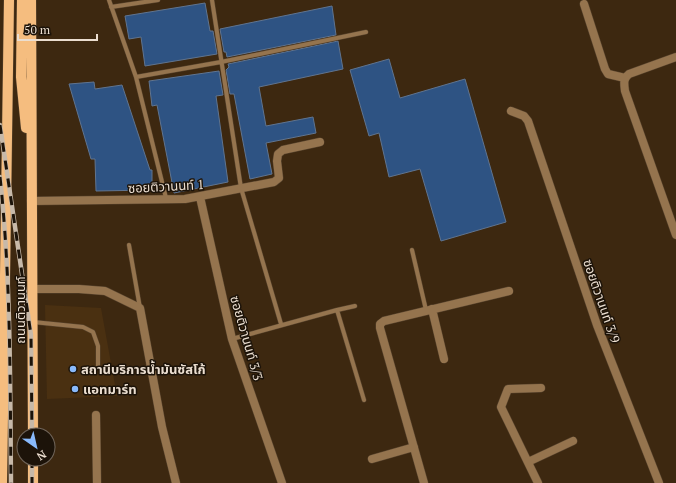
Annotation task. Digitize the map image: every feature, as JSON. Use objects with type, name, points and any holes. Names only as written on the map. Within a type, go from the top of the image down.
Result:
[{"type":"main road","name":"ถนนติวานนท์","points":[[2,483],[2,274],[9,0]]},
{"type":"main road","name":"ถนนติวานนท์","points":[[22,0],[21,77],[31,184]]},
{"type":"main road","name":"ถนนติวานนท์","points":[[31,0],[33,427]]},
{"type":"main road","name":"ถนนติวานนท์","points":[[0,131],[6,158]]},
{"type":"main road","points":[[33,483],[34,467]]},
{"type":"street","points":[[584,4],[605,69],[608,74],[625,78]]},
{"type":"street","points":[[676,57],[629,74],[625,78],[625,91],[676,235]]},
{"type":"street","name":"ซอยติวานนท์ 3/9","points":[[511,111],[524,116],[529,125],[598,326],[659,483]]},
{"type":"street","name":"ซอยติวานนท์ 1","points":[[31,201],[200,197],[274,182],[279,178],[277,161],[278,154],[283,150],[320,142]]},
{"type":"street","name":"ซอยติวานนท์ 3/3","points":[[200,197],[232,339],[282,483]]},
{"type":"street","points":[[33,290],[79,289],[105,291],[140,308],[162,426],[176,483]]},
{"type":"street","points":[[424,483],[380,328],[384,321],[509,290]]},
{"type":"street","points":[[429,309],[444,359]]},
{"type":"street","points":[[538,483],[502,405],[508,389],[541,388]]},
{"type":"street","points":[[96,416],[97,483]]},
{"type":"street","points":[[528,462],[573,441]]},
{"type":"street","points":[[372,459],[414,447]]},
{"type":"lane","points":[[109,0],[136,77],[166,198]]},
{"type":"lane","points":[[112,7],[158,0]]},
{"type":"lane","points":[[212,0],[241,188],[281,324]]},
{"type":"lane","points":[[136,77],[222,62],[366,32]]},
{"type":"lane","points":[[129,245],[140,308]]},
{"type":"lane","points":[[412,250],[429,309]]},
{"type":"lane","points":[[232,339],[281,324],[355,306]]},
{"type":"lane","points":[[337,310],[364,400]]},
{"type":"lane","points":[[33,322],[83,327],[93,332],[98,346],[98,366]]},
{"type":"shaded area","points":[[45,305],[101,308],[117,396],[47,399]]},
{"type":"building","points":[[205,3],[210,31],[213,31],[217,54],[145,66],[141,37],[129,39],[125,16]]},
{"type":"building","points":[[332,6],[336,35],[227,57],[226,52],[224,52],[220,29]]},
{"type":"building","points":[[338,41],[343,69],[259,87],[266,126],[313,117],[316,133],[266,143],[272,174],[250,179],[234,94],[230,94],[226,70],[229,67],[228,64]]},
{"type":"building","points":[[389,59],[400,98],[465,79],[506,222],[441,241],[420,169],[389,177],[379,133],[369,136],[350,70]]},
{"type":"building","points":[[219,71],[223,95],[216,96],[228,182],[174,193],[157,105],[152,106],[149,81]]},
{"type":"building","points":[[94,82],[95,89],[122,85],[150,170],[152,170],[152,190],[96,191],[95,159],[91,159],[69,84]]},
{"type":"railway","points":[[0,125],[31,335],[32,427]]},
{"type":"railway","points":[[0,177],[4,215],[8,292],[11,483]]},
{"type":"railway","points":[[32,467],[32,483]]},
{"type":"place","name":"สถานีบริการน้ำมันซัสโก้","points":[[73,369]]},
{"type":"place","name":"แอทมาร์ท","points":[[75,389]]}]
